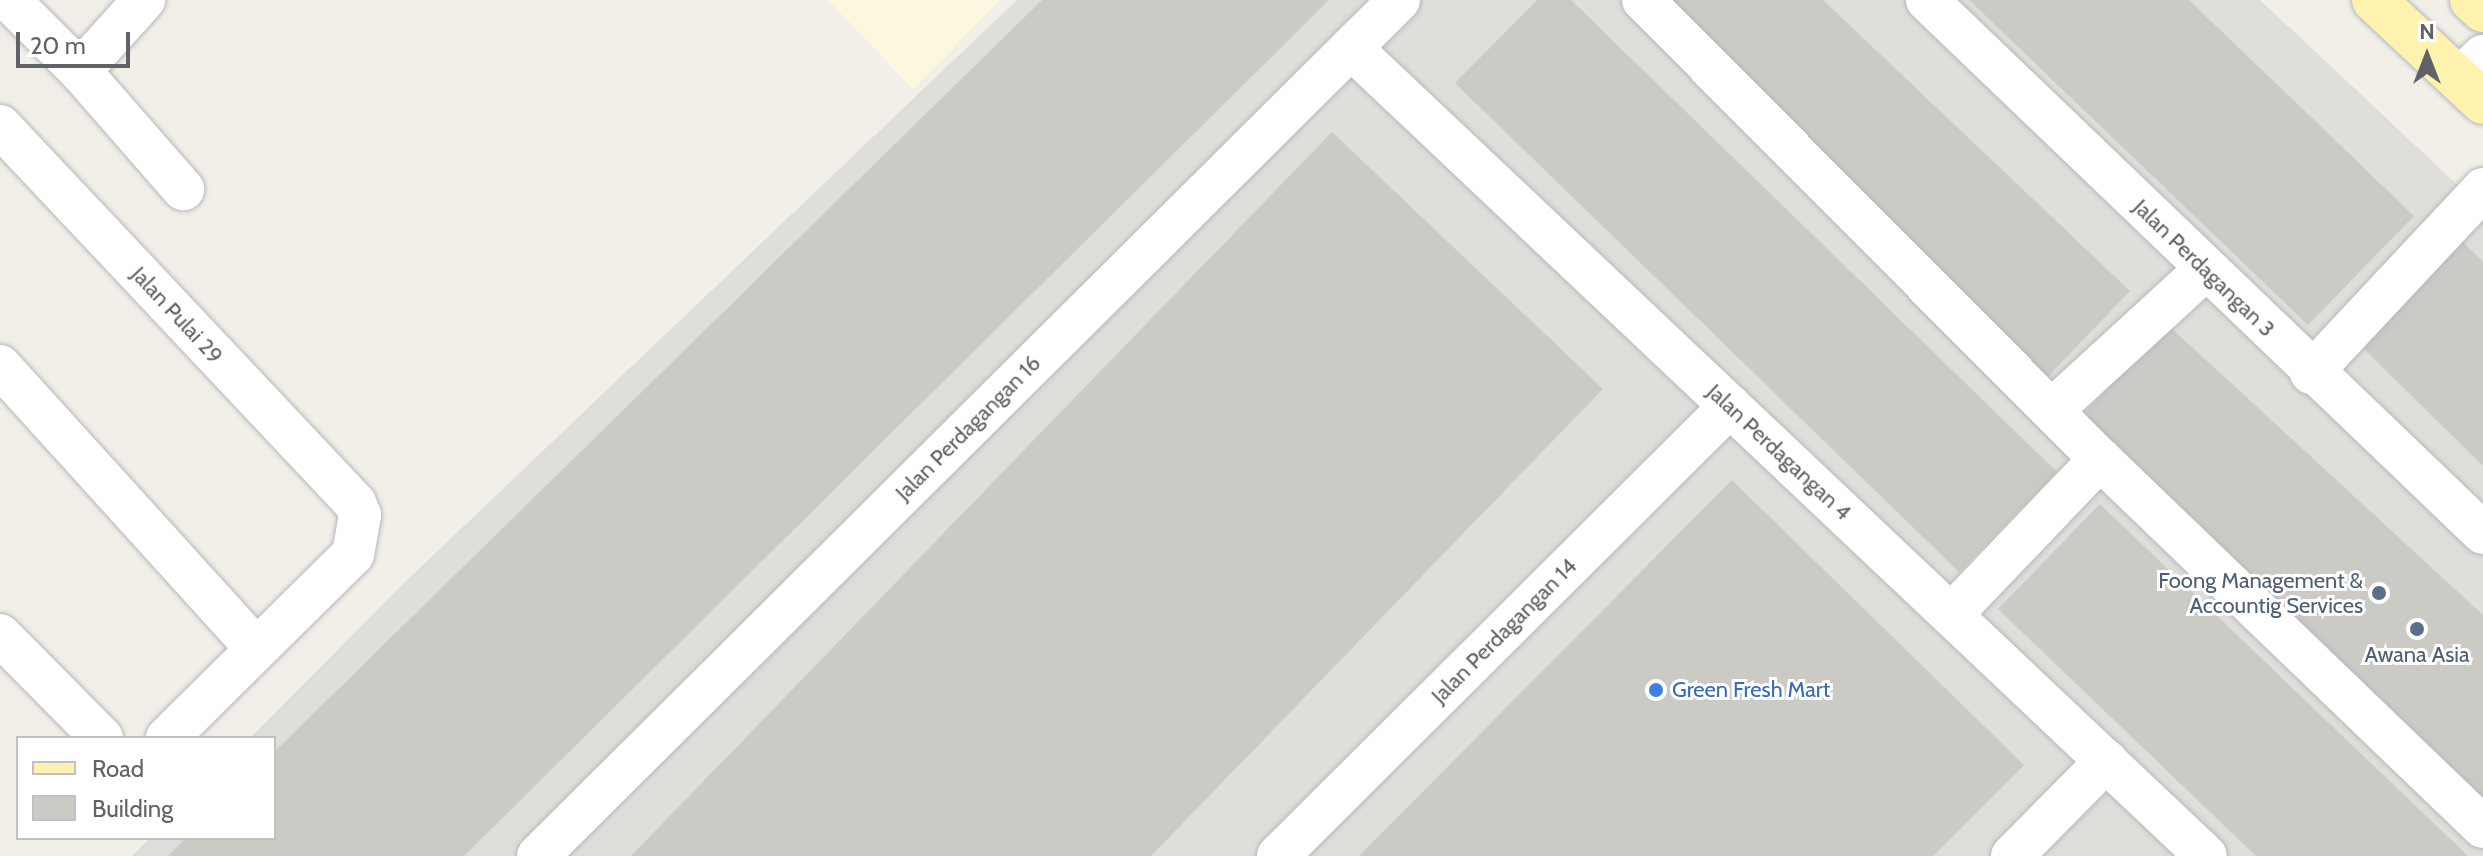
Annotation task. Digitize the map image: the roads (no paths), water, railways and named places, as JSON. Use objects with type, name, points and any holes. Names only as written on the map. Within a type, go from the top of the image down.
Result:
[{"type":"main road","points":[[2374,0],[2475,79]]},
{"type":"main road","points":[[2472,0],[2483,10]]},
{"type":"street","points":[[9,0],[80,71],[183,189]]},
{"type":"street","name":"Jalan Perdagangan 16","points":[[538,856],[1399,0]]},
{"type":"street","points":[[1643,0],[2100,459],[2483,827]]},
{"type":"street","name":"Jalan Perdagangan 3","points":[[1927,0],[2311,373],[2483,533]]},
{"type":"street","points":[[80,71],[137,2]]},
{"type":"street","name":"Jalan Perdagangan 4","points":[[1351,48],[2206,856]]},
{"type":"street","name":"Jalan Pulai 29","points":[[0,126],[355,503],[360,515],[353,554],[257,649]]},
{"type":"street","points":[[2311,373],[2483,189]]},
{"type":"street","points":[[2052,410],[2206,269]]},
{"type":"street","points":[[0,366],[257,649],[169,736]]},
{"type":"street","name":"Jalan Perdagangan 14","points":[[1278,856],[1730,406]]},
{"type":"street","points":[[1951,615],[2100,459]]},
{"type":"street","points":[[0,635],[100,736]]},
{"type":"street","points":[[2012,856],[2106,761]]},
{"type":"place","name":"Foong Management & Accountig Services","points":[[2379,593]]},
{"type":"place","name":"Awana Asia","points":[[2417,629]]},
{"type":"place","name":"Green Fresh Mart","points":[[1656,690]]}]
